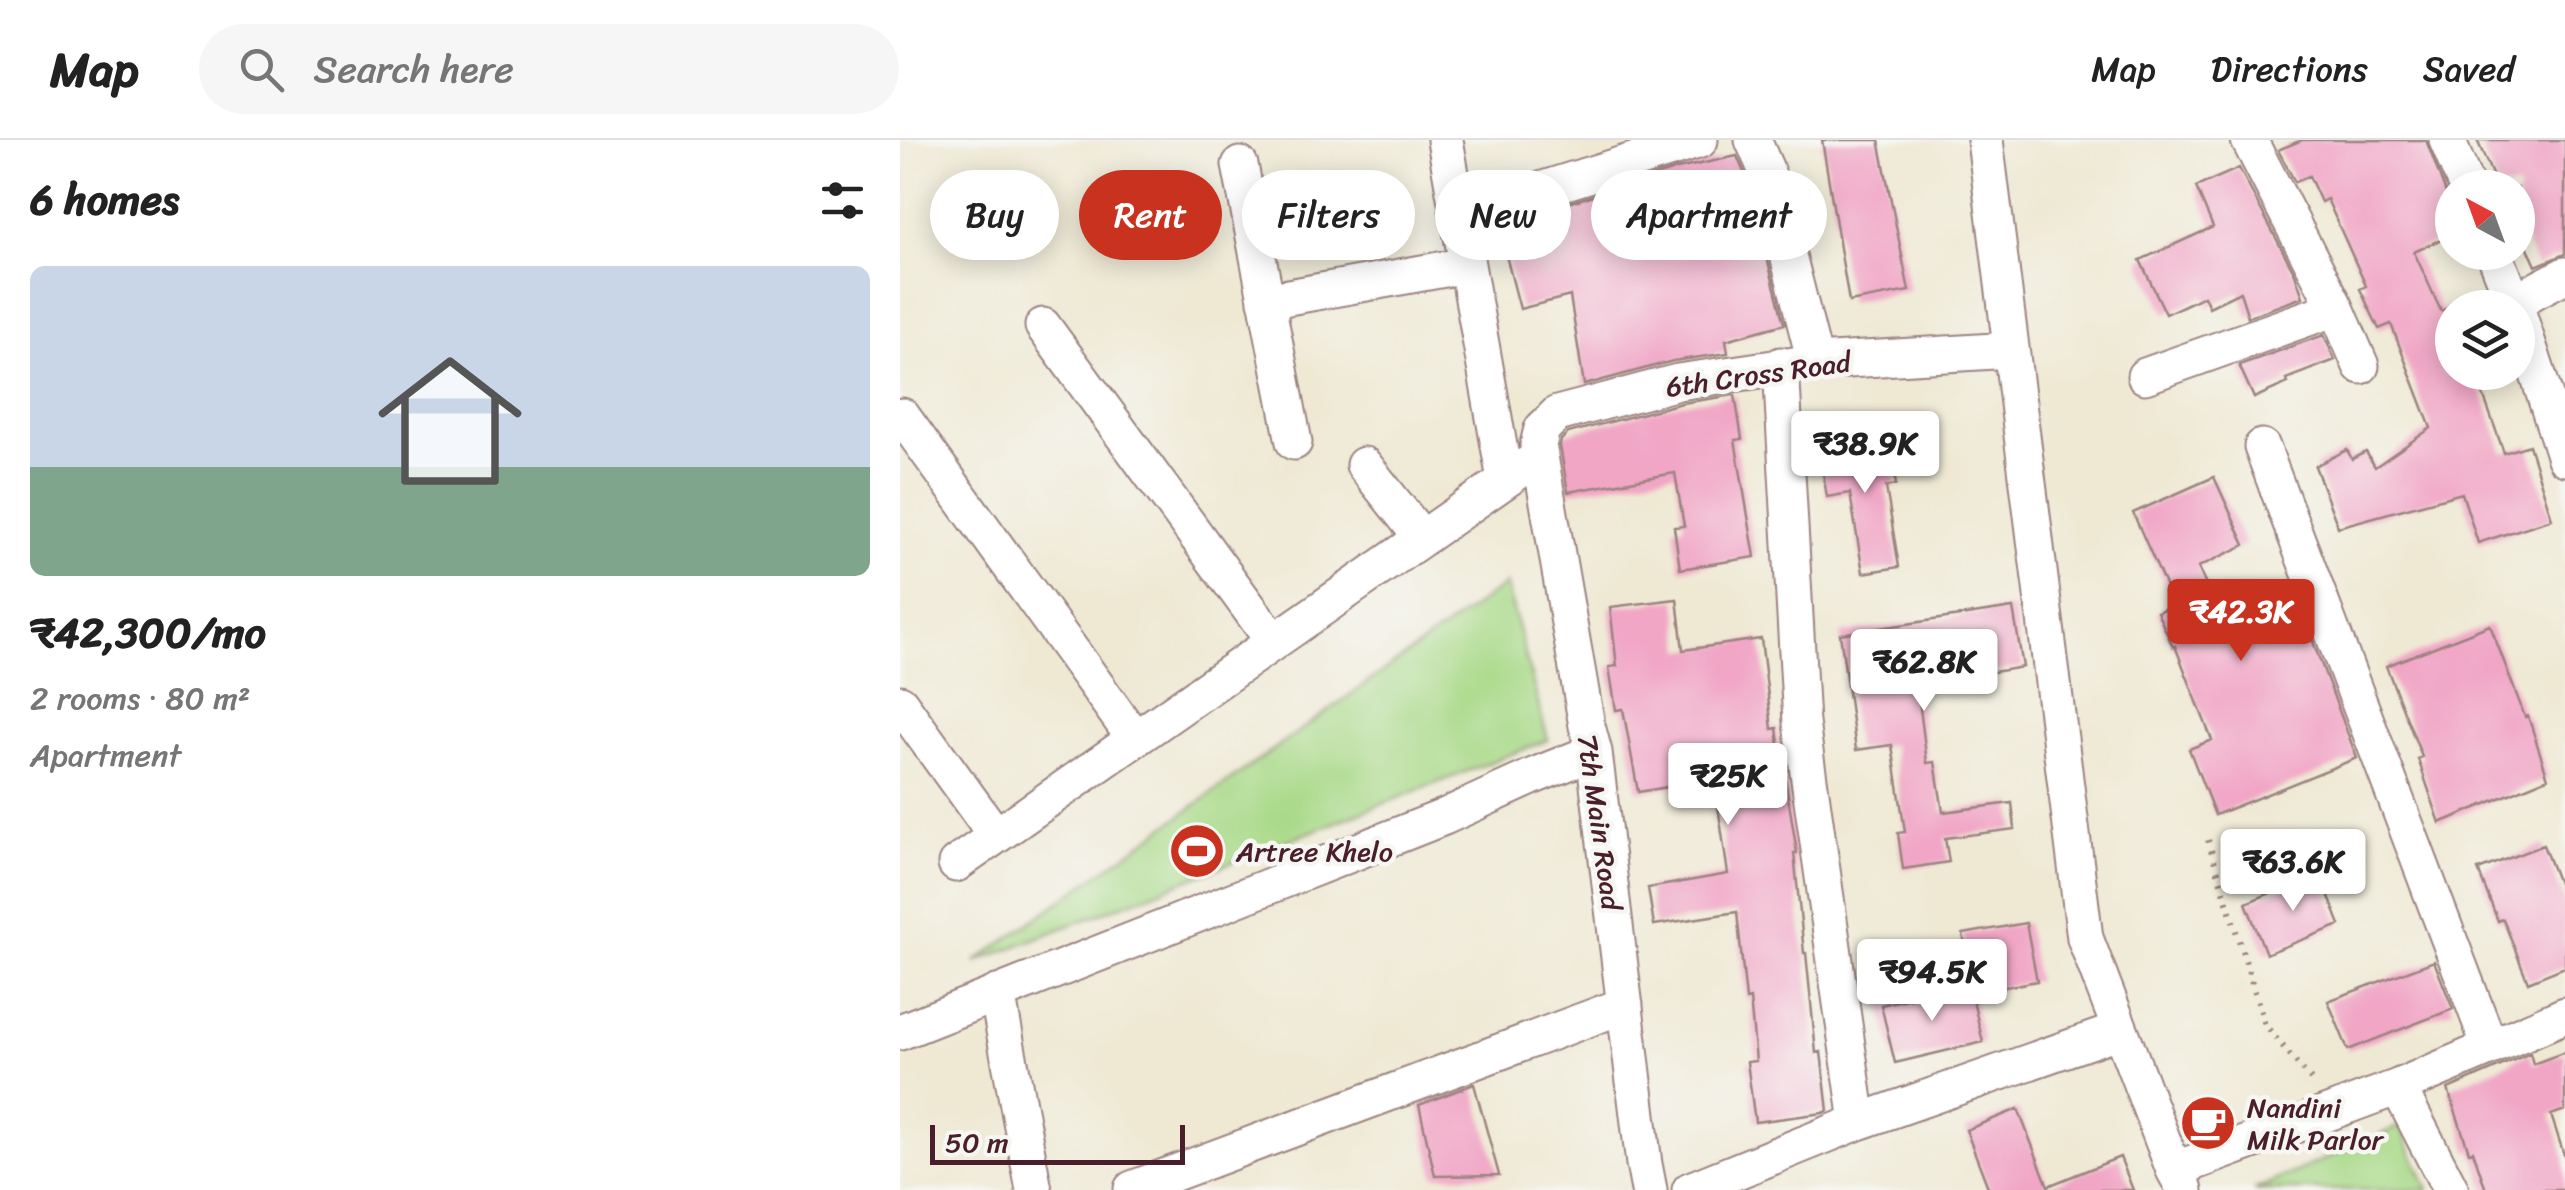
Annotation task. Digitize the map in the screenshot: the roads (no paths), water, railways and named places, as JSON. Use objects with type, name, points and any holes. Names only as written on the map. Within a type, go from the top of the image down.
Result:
[{"type":"street","points":[[1445,140],[1504,480]]},
{"type":"street","points":[[1571,180],[1700,140]]},
{"type":"street","points":[[1753,140],[1767,172],[1798,363],[1801,723],[1858,1122]]},
{"type":"street","points":[[1985,140],[2085,938],[2180,1180],[2565,1015]]},
{"type":"street","points":[[2250,140],[2336,308],[2361,366]]},
{"type":"street","points":[[2447,140],[2460,170]]},
{"type":"street","points":[[1240,165],[1294,442]]},
{"type":"street","points":[[1266,301],[1467,265]]},
{"type":"street","points":[[2535,295],[2565,275]]},
{"type":"street","points":[[2144,376],[2336,308]]},
{"type":"street","points":[[1042,326],[1274,642]]},
{"type":"street","name":"6th Cross Road","points":[[1540,456],[1542,429],[1558,414],[1678,382],[1798,363],[2011,350]]},
{"type":"street","points":[[2535,366],[2565,458]]},
{"type":"street","points":[[902,416],[1135,739]]},
{"type":"street","points":[[2262,447],[2490,1047]]},
{"type":"street","points":[[956,864],[1540,456]]},
{"type":"street","name":"7th Main Road","points":[[1540,456],[1594,752],[1649,1190]]},
{"type":"street","points":[[1364,466],[1422,538]]},
{"type":"street","points":[[900,703],[996,836]]},
{"type":"street","points":[[903,1026],[997,994],[1444,817],[1594,752]]},
{"type":"street","points":[[997,994],[1034,1190]]},
{"type":"street","points":[[1132,1189],[1625,1005]]},
{"type":"street","points":[[1690,1190],[1858,1122],[2120,1030]]},
{"type":"street","points":[[2398,1087],[2450,1190]]},
{"type":"place","name":"Artree Khelo","points":[[1197,851]]},
{"type":"place","name":"Nandini Milk Parlor","points":[[2208,1123]]}]
